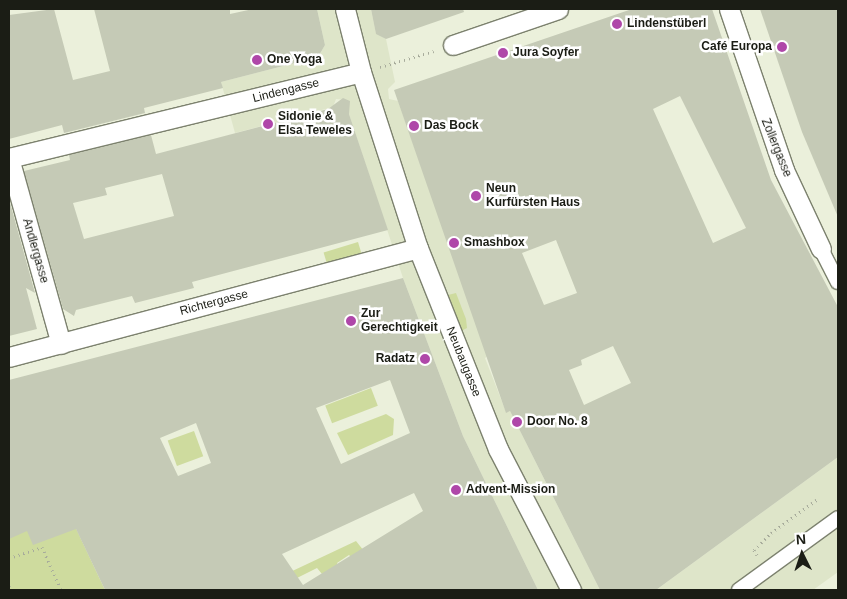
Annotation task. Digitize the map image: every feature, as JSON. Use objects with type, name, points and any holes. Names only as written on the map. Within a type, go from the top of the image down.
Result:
[{"type":"street","name":"Neubaugasse","points":[[345,9],[361,72],[418,248],[498,449],[570,590]]},
{"type":"street","points":[[453,45],[558,9]]},
{"type":"street","name":"Zollergasse","points":[[729,9],[784,170],[838,282]]},
{"type":"street","name":"Lindengasse","points":[[9,158],[361,72]]},
{"type":"street","name":"Andlergasse","points":[[9,158],[61,344]]},
{"type":"street","name":"Richtergasse","points":[[9,357],[418,248]]},
{"type":"street","points":[[739,590],[838,518]]},
{"type":"path","points":[[361,72],[453,45]]},
{"type":"path","points":[[776,539],[759,547],[819,498]]},
{"type":"path","points":[[9,558],[42,547],[61,590]]},
{"type":"path","points":[[9,586],[11,590]]},
{"type":"shaded area","points":[[317,9],[371,9],[376,33],[386,39],[395,82],[388,89],[389,99],[398,101],[488,356],[485,358],[506,412],[510,411],[600,590],[538,590],[463,436],[403,278],[349,114],[348,100],[336,99],[333,107],[235,133],[221,82],[318,57],[325,45]]},
{"type":"shaded area","points":[[838,457],[838,572],[813,590],[656,590]]},
{"type":"green space","points":[[358,242],[362,255],[328,266],[324,253]]},
{"type":"green space","points":[[456,293],[466,319],[467,328],[461,331],[448,295]]},
{"type":"green space","points":[[371,388],[378,406],[332,423],[325,406]]},
{"type":"green space","points":[[386,414],[394,419],[393,435],[348,455],[337,433]]},
{"type":"green space","points":[[194,431],[203,456],[177,466],[168,441]]},
{"type":"green space","points":[[138,445],[64,503],[105,590],[9,590],[9,494]]},
{"type":"green space","points":[[356,541],[364,551],[353,559],[349,555],[337,563],[339,567],[322,574],[317,568],[273,590],[269,582]]},
{"type":"building","points":[[54,9],[73,80],[110,71],[94,9],[230,9],[230,14],[253,9],[317,9],[325,45],[318,57],[221,82],[223,88],[144,108],[145,113],[64,133],[62,125],[9,139],[9,15]]},
{"type":"building","points":[[371,9],[463,9],[464,12],[386,39],[376,34]]},
{"type":"building","points":[[632,9],[712,9],[771,180],[838,307],[838,457],[656,590],[600,590],[510,411],[506,413],[394,90]],"holes":[[[680,96],[746,228],[713,243],[653,109]],[[556,240],[577,293],[544,305],[522,253]],[[613,346],[631,383],[584,405],[569,370],[582,365],[581,360]]]},
{"type":"building","points":[[760,9],[838,9],[838,217],[802,132]]},
{"type":"building","points":[[343,98],[350,101],[349,114],[388,230],[192,282],[194,288],[135,303],[132,296],[76,310],[74,316],[63,309],[24,171],[70,160],[69,155],[151,135],[156,154],[328,109]],"holes":[[[162,174],[174,216],[84,239],[73,203],[107,195],[105,188]]]},
{"type":"building","points":[[9,199],[35,293],[26,288],[37,329],[9,336]]},
{"type":"building","points":[[403,278],[463,436],[538,590],[105,590],[76,529],[33,545],[27,531],[9,539],[9,380]],"holes":[[[390,380],[410,433],[341,464],[316,408]],[[196,423],[211,463],[178,476],[160,438]],[[414,493],[423,511],[303,585],[282,554]]]},
{"type":"place","name":"Lindenstüberl","points":[[617,24]]},
{"type":"place","name":"Café Europa","points":[[782,47]]},
{"type":"place","name":"Jura Soyfer","points":[[503,53]]},
{"type":"place","name":"One Yoga","points":[[257,60]]},
{"type":"place","name":"Sidonie & Elsa Teweles","points":[[268,124]]},
{"type":"place","name":"Das Bock","points":[[414,126]]},
{"type":"place","name":"Neun Kurfürsten Haus","points":[[476,196]]},
{"type":"place","name":"Smashbox","points":[[454,243]]},
{"type":"place","name":"Zur Gerechtigkeit","points":[[351,321]]},
{"type":"place","name":"Radatz","points":[[425,359]]},
{"type":"place","name":"Door No. 8","points":[[517,422]]},
{"type":"place","name":"Advent-Mission","points":[[456,490]]}]
